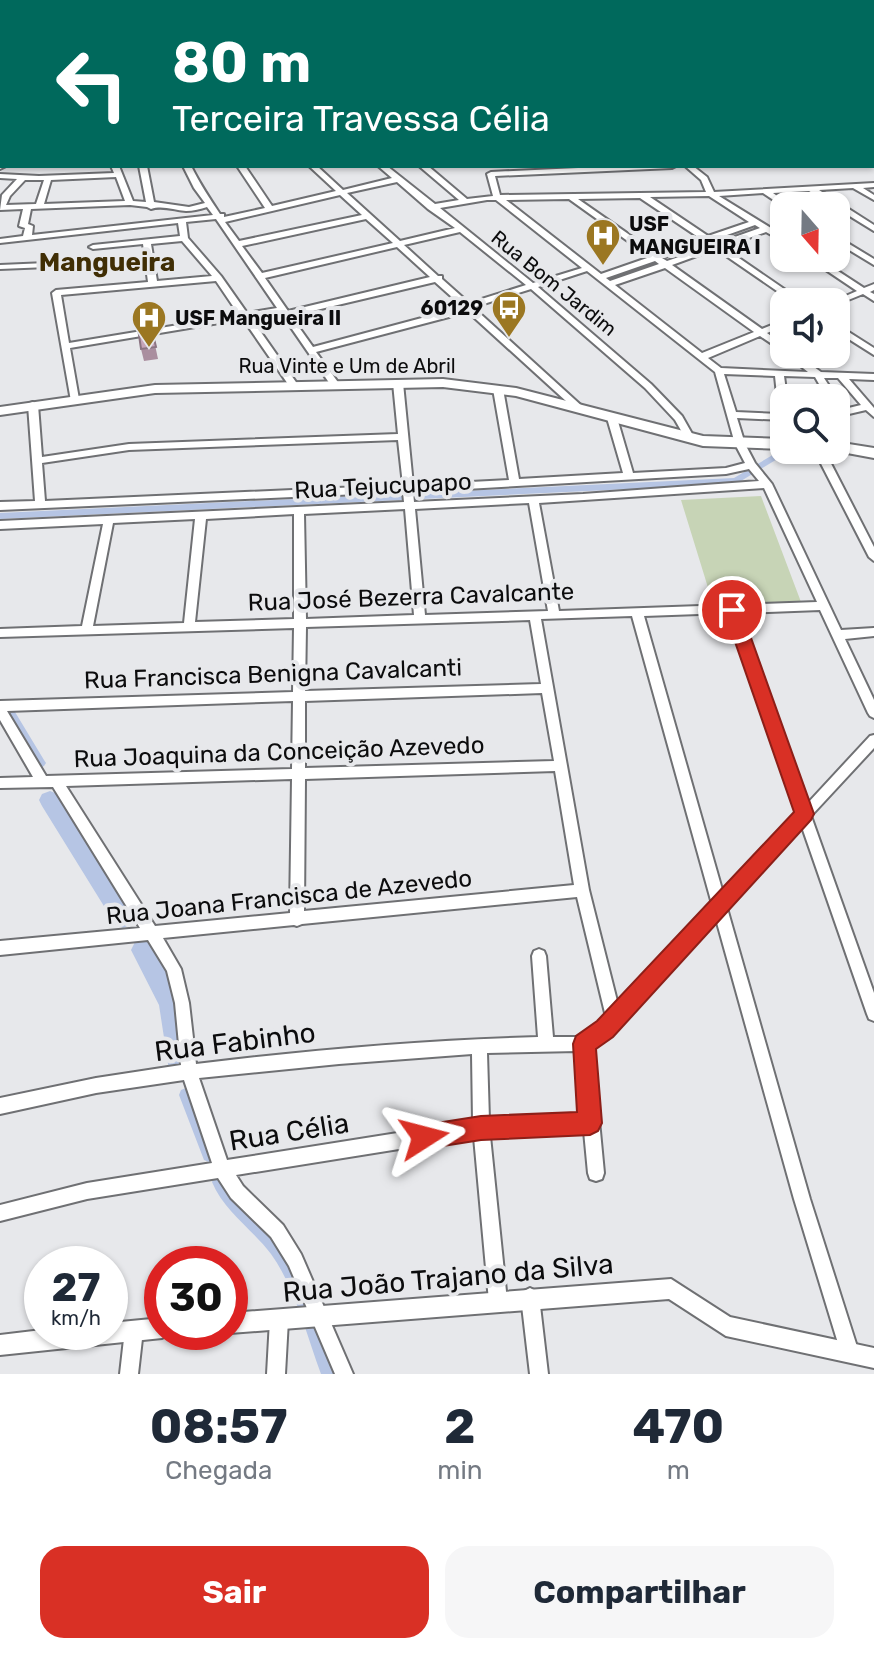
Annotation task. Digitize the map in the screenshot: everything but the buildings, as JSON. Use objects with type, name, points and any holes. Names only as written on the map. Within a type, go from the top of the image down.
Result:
[{"type":"main road","name":"Rua Vinte e Um de Abril","points":[[0,411],[155,389],[398,383],[498,389],[690,439],[770,444]]},
{"type":"main road","points":[[850,449],[874,453]]},
{"type":"street","points":[[143,168],[151,207]]},
{"type":"street","points":[[188,168],[335,385]]},
{"type":"street","points":[[242,168],[270,209]]},
{"type":"street","points":[[315,168],[581,410]]},
{"type":"street","name":"Rua Bom Jardim","points":[[384,168],[640,377],[683,421],[690,439]]},
{"type":"street","points":[[425,168],[464,200]]},
{"type":"street","points":[[504,173],[520,168]]},
{"type":"street","points":[[488,169],[504,173],[624,168]]},
{"type":"street","points":[[691,168],[704,179],[711,194],[770,231]]},
{"type":"street","points":[[488,169],[497,197],[719,371],[740,444],[758,473],[871,698],[874,713]]},
{"type":"street","points":[[0,176],[48,178],[116,170],[130,203]]},
{"type":"street","points":[[22,178],[6,195],[1,208],[130,203],[151,207],[181,205],[190,209],[211,204]]},
{"type":"street","points":[[39,207],[48,178]]},
{"type":"street","points":[[0,241],[222,218],[398,179]]},
{"type":"street","points":[[431,207],[497,197],[711,194],[874,185]]},
{"type":"street","points":[[854,186],[874,198]]},
{"type":"street","points":[[810,188],[874,229]]},
{"type":"street","points":[[763,190],[770,195]]},
{"type":"street","points":[[643,196],[778,288]]},
{"type":"street","points":[[571,197],[770,339]]},
{"type":"street","points":[[27,239],[29,226],[23,226],[28,207]]},
{"type":"street","points":[[239,244],[368,216]]},
{"type":"street","points":[[601,277],[756,222]]},
{"type":"street","points":[[182,223],[184,238],[248,318],[293,385]]},
{"type":"street","points":[[614,287],[766,229]]},
{"type":"street","points":[[261,276],[458,230]]},
{"type":"street","points":[[92,232],[95,290]]},
{"type":"street","points":[[93,247],[184,238]]},
{"type":"street","points":[[147,242],[153,285]]},
{"type":"street","points":[[850,247],[874,263]]},
{"type":"street","points":[[0,267],[93,263]]},
{"type":"street","points":[[312,350],[469,307],[589,268]]},
{"type":"street","points":[[834,272],[874,298]]},
{"type":"street","points":[[74,399],[55,295],[218,278]]},
{"type":"street","points":[[66,346],[286,312],[439,278]]},
{"type":"street","points":[[850,296],[874,287]]},
{"type":"street","points":[[701,357],[770,329]]},
{"type":"street","points":[[850,336],[874,352]]},
{"type":"street","points":[[808,368],[824,384]]},
{"type":"street","points":[[719,371],[874,377]]},
{"type":"street","points":[[779,374],[780,384]]},
{"type":"street","points":[[842,377],[871,410]]},
{"type":"street","points":[[398,383],[420,617]]},
{"type":"street","points":[[498,389],[514,481]]},
{"type":"street","points":[[545,400],[557,398],[559,389]]},
{"type":"street","points":[[33,405],[40,504]]},
{"type":"street","points":[[850,410],[871,410]]},
{"type":"street","points":[[733,415],[770,416]]},
{"type":"street","points":[[612,418],[629,476]]},
{"type":"street","points":[[37,461],[140,446],[402,437]]},
{"type":"street","points":[[826,464],[874,557]]},
{"type":"street","name":"Rua Tejucupapo","points":[[0,525],[299,510],[514,481],[726,471],[758,473]]},
{"type":"street","name":"Rua Tejucupapo","points":[[0,506],[409,496],[533,499],[758,473]]},
{"type":"street","points":[[533,499],[554,615]]},
{"type":"street","points":[[297,920],[298,695],[302,621],[299,510]]},
{"type":"street","points":[[189,625],[201,515]]},
{"type":"street","points":[[87,629],[109,519]]},
{"type":"street","name":"Rua José Bezerra Cavalcante","points":[[0,633],[824,606]]},
{"type":"street","points":[[732,610],[874,1014]]},
{"type":"street","points":[[637,613],[850,1353],[874,1358]]},
{"type":"street","points":[[535,616],[582,890],[614,1019]]},
{"type":"street","points":[[838,635],[874,632]]},
{"type":"street","name":"Rua Francisca Benigna Cavalcanti","points":[[0,708],[548,688]]},
{"type":"street","points":[[0,708],[149,931],[179,985],[189,1072],[222,1169],[237,1192],[277,1231],[295,1260],[304,1317],[344,1374]]},
{"type":"street","points":[[596,1173],[584,1044],[614,1019],[874,740]]},
{"type":"street","name":"Rua Joaquina da Conceição Azevedo","points":[[0,783],[559,766]]},
{"type":"street","name":"Rua Joana Francisca de Azevedo","points":[[0,948],[582,890]]},
{"type":"street","points":[[539,956],[546,1044]]},
{"type":"street","name":"Rua Fabinho","points":[[0,1106],[80,1087],[189,1072],[479,1045],[584,1044]]},
{"type":"street","points":[[479,1045],[481,1128],[498,1301]]},
{"type":"street","name":"Rua Célia","points":[[0,1213],[87,1191],[481,1128],[590,1123]]},
{"type":"street","name":"Rua João Trajano da Silva","points":[[248,1322],[530,1297],[671,1289],[726,1326],[850,1353]]},
{"type":"street","points":[[530,1297],[539,1374]]},
{"type":"street","points":[[276,1374],[304,1317]]},
{"type":"street","points":[[0,1345],[144,1329]]},
{"type":"street","points":[[129,1374],[134,1330]]},
{"type":"green space","points":[[761,496],[801,602],[714,607],[681,500]]},
{"type":"waterway","points":[[0,516],[736,481],[770,460]]},
{"type":"waterway","points":[[11,715],[40,763]]},
{"type":"waterway","points":[[50,800],[123,917]]},
{"type":"waterway","points":[[143,950],[171,1003],[178,1061]]},
{"type":"waterway","points":[[186,1095],[209,1155]]},
{"type":"waterway","points":[[219,1182],[285,1261],[329,1374]]},
{"type":"place","name":"USF MANGUEIRA I","points":[[603,267]]},
{"type":"place","name":"60129","points":[[509,339]]},
{"type":"place","name":"USF Mangueira II","points":[[149,349]]},
{"type":"district","name":"Mangueira","points":[[107,262]]},
{"type":"route","points":[[424,1137],[481,1128],[590,1123],[584,1044],[605,1029],[804,814],[732,610]]}]
